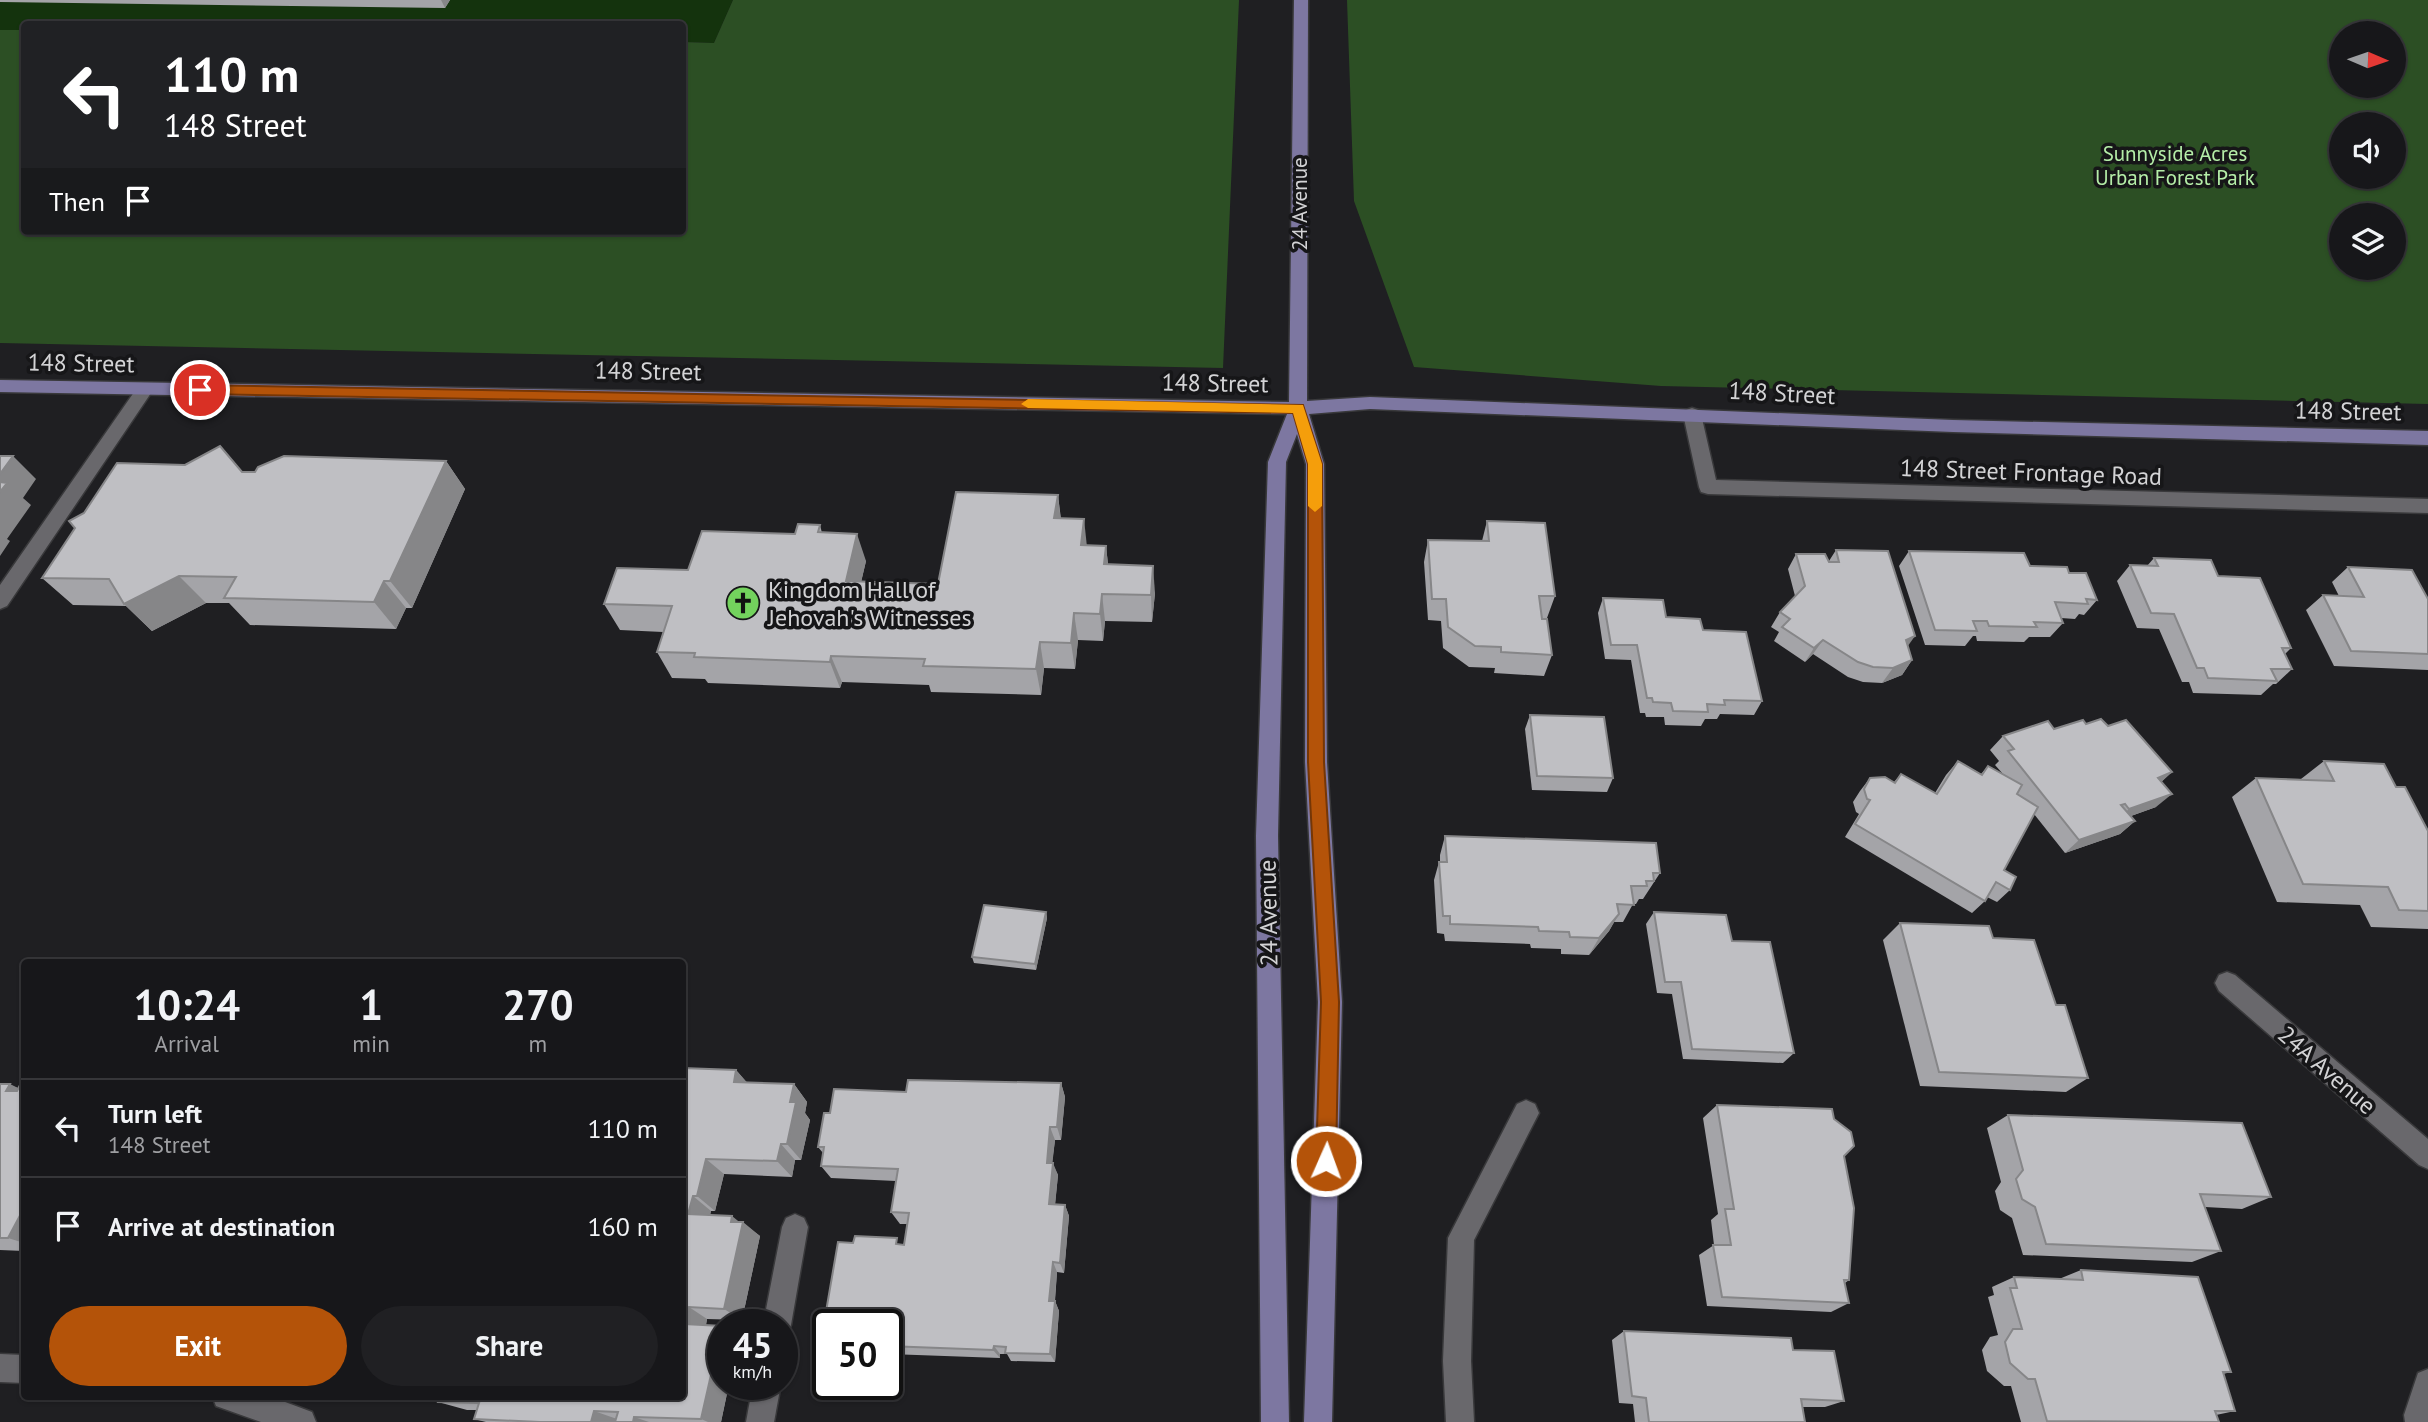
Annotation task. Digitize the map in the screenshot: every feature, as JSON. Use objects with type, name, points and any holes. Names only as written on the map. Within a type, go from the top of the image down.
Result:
[{"type":"main road","name":"24 Avenue","points":[[1301,0],[1298,408],[1315,464],[1316,762],[1330,1002],[1318,1422]]},
{"type":"main road","name":"148 Street","points":[[0,386],[1298,408],[1370,403],[1953,426],[2428,438]]},
{"type":"main road","name":"24 Avenue","points":[[1275,1422],[1266,836],[1277,462],[1298,408]]},
{"type":"street","points":[[0,601],[145,389]]},
{"type":"street","name":"148 Street Frontage Road","points":[[1692,414],[1708,487],[2428,506]]},
{"type":"street","name":"24A Avenue","points":[[2227,983],[2428,1156]]},
{"type":"street","points":[[1460,1422],[1457,1362],[1461,1238],[1526,1113]]},
{"type":"street","points":[[781,1309],[795,1227]]},
{"type":"street","points":[[0,1368],[21,1369]]},
{"type":"street","points":[[2419,1422],[2418,1415],[2428,1383]]},
{"type":"street","points":[[238,1400],[302,1422]]},
{"type":"street","points":[[760,1422],[764,1400]]},
{"type":"green space","points":[[0,0],[733,0],[714,43],[686,42],[686,21],[21,21],[21,30],[0,30]]},
{"type":"green space","points":[[733,0],[1239,0],[1223,368],[0,343],[0,30],[21,30],[21,235],[686,235],[686,42],[714,43]]},
{"type":"green space","name":"Sunnyside Acres Urban Forest Park","points":[[1347,0],[2428,0],[2428,404],[1661,386],[1414,367],[1354,201]]},
{"type":"building","points":[[220,446],[242,472],[255,472],[258,467],[284,456],[446,461],[390,581],[384,581],[374,602],[224,598],[236,577],[179,576],[124,604],[109,579],[42,578],[75,528],[69,521],[84,513],[117,463],[185,465]]},
{"type":"building","points":[[0,456],[13,456],[0,474]]},
{"type":"building","points":[[0,482],[7,483],[0,492]]},
{"type":"building","name":"Kingdom Hall of Jehovah's Witnesses","points":[[956,492],[1058,495],[1054,518],[1084,519],[1081,545],[1106,546],[1104,564],[1153,566],[1151,595],[1102,594],[1100,614],[1074,613],[1071,643],[1040,642],[1036,669],[923,666],[925,659],[831,656],[830,662],[694,657],[695,653],[657,652],[672,606],[604,604],[617,568],[688,570],[702,531],[795,534],[798,524],[820,525],[818,532],[857,534],[846,581],[938,584]]},
{"type":"building","points":[[1487,521],[1545,523],[1555,596],[1539,596],[1542,619],[1547,619],[1552,655],[1501,652],[1501,647],[1475,646],[1448,627],[1446,599],[1432,599],[1428,540],[1489,541]]},
{"type":"building","points":[[1836,550],[1888,551],[1915,636],[1906,640],[1912,660],[1893,668],[1873,667],[1858,662],[1823,640],[1814,648],[1782,627],[1790,619],[1780,612],[1805,586],[1796,554],[1825,554],[1829,562],[1839,562]]},
{"type":"building","points":[[1909,551],[2024,553],[2030,566],[2067,567],[2069,573],[2086,573],[2097,600],[2086,599],[2088,604],[2055,602],[2063,623],[2034,622],[2037,627],[1989,626],[1987,621],[1973,621],[1977,631],[1935,630]]},
{"type":"building","points":[[2154,558],[2211,560],[2218,576],[2260,578],[2291,648],[2282,648],[2292,669],[2271,669],[2277,681],[2208,678],[2204,668],[2197,668],[2174,614],[2151,613],[2130,565],[2158,566]]},
{"type":"building","points":[[2348,567],[2412,570],[2428,599],[2428,654],[2351,651],[2323,595],[2364,597]]},
{"type":"building","points":[[1603,598],[1663,600],[1666,617],[1700,619],[1703,630],[1746,632],[1762,701],[1724,700],[1725,705],[1707,704],[1708,712],[1673,711],[1671,703],[1653,702],[1652,698],[1647,698],[1637,645],[1611,645]]},
{"type":"building","points":[[1530,715],[1604,717],[1613,778],[1537,776]]},
{"type":"building","points":[[2101,719],[2108,726],[2126,720],[2172,772],[2158,778],[2172,794],[2129,809],[2125,804],[2121,805],[2135,821],[2079,840],[2008,751],[2014,749],[2003,736],[2048,721],[2054,729],[2083,720],[2086,724]]},
{"type":"building","points":[[1958,761],[1982,775],[1988,766],[2022,785],[2017,794],[2038,807],[2004,870],[2016,877],[2010,890],[1996,882],[1985,901],[1855,824],[1870,800],[1867,799],[1864,789],[1870,778],[1885,777],[1895,783],[1901,774],[1937,794]]},
{"type":"building","points":[[2324,761],[2384,764],[2396,787],[2405,787],[2428,831],[2428,911],[2399,910],[2388,887],[2303,884],[2256,778],[2334,781]]},
{"type":"building","points":[[1445,836],[1656,843],[1660,873],[1653,873],[1654,881],[1646,881],[1647,886],[1631,886],[1634,905],[1617,904],[1619,914],[1599,938],[1570,937],[1569,932],[1539,931],[1538,927],[1450,924],[1450,916],[1443,916],[1439,862],[1447,862]]},
{"type":"building","points":[[984,905],[1046,912],[1035,964],[972,957]]},
{"type":"building","points":[[1654,912],[1726,915],[1732,941],[1770,942],[1794,1053],[1692,1049],[1681,982],[1665,982]]},
{"type":"building","points":[[1900,923],[1989,926],[1993,938],[2034,940],[2056,1005],[2065,1005],[2088,1078],[1939,1072]]},
{"type":"building","points":[[686,1068],[736,1070],[734,1082],[794,1084],[790,1102],[796,1102],[787,1144],[781,1144],[777,1161],[706,1159],[697,1196],[693,1196],[688,1214],[732,1216],[731,1222],[743,1222],[724,1309],[689,1307],[686,1320]]},
{"type":"building","points":[[908,1080],[1061,1083],[1057,1127],[1050,1127],[1047,1163],[1053,1163],[1049,1204],[1065,1205],[1060,1263],[1053,1262],[1049,1301],[1055,1301],[1050,1354],[1005,1353],[1006,1347],[994,1346],[993,1350],[903,1347],[903,1309],[826,1309],[838,1242],[853,1243],[855,1236],[897,1238],[896,1244],[904,1245],[909,1213],[891,1212],[898,1169],[821,1166],[824,1147],[818,1147],[824,1113],[830,1113],[834,1089],[906,1092]]},
{"type":"building","points":[[0,1084],[10,1084],[6,1091],[17,1091],[21,1085],[21,1214],[8,1238],[0,1238]]},
{"type":"building","points":[[1717,1105],[1832,1109],[1834,1119],[1851,1132],[1854,1146],[1844,1156],[1854,1208],[1849,1280],[1844,1280],[1849,1303],[1722,1297],[1713,1245],[1731,1245],[1725,1209],[1734,1209]]},
{"type":"building","points":[[2008,1115],[2242,1123],[2271,1197],[2200,1194],[2221,1251],[2046,1244],[2035,1207],[2022,1199],[2016,1179],[2023,1170]]},
{"type":"building","points":[[2081,1270],[2198,1277],[2231,1372],[2223,1372],[2235,1411],[2215,1411],[2219,1422],[2047,1421],[2035,1379],[2028,1379],[2010,1363],[2005,1342],[2013,1329],[2022,1329],[2010,1288],[2017,1288],[2014,1277],[2083,1280]]},
{"type":"building","points":[[686,1324],[707,1325],[707,1392],[701,1419],[634,1417],[633,1422],[615,1422],[618,1412],[594,1411],[591,1422],[474,1419],[479,1403],[438,1402],[686,1400]]},
{"type":"building","points":[[1624,1331],[1791,1338],[1793,1350],[1834,1351],[1844,1401],[1801,1399],[1805,1422],[1649,1422],[1646,1398],[1632,1396]]},
{"type":"slow traffic","points":[[1028,404],[1298,408],[1315,464],[1315,506]]},
{"type":"place","name":"Kingdom Hall of Jehovah's Witnesses","points":[[743,603]]},
{"type":"route","points":[[200,390],[1298,408],[1315,464],[1316,762],[1330,1002],[1326,1161]]}]
